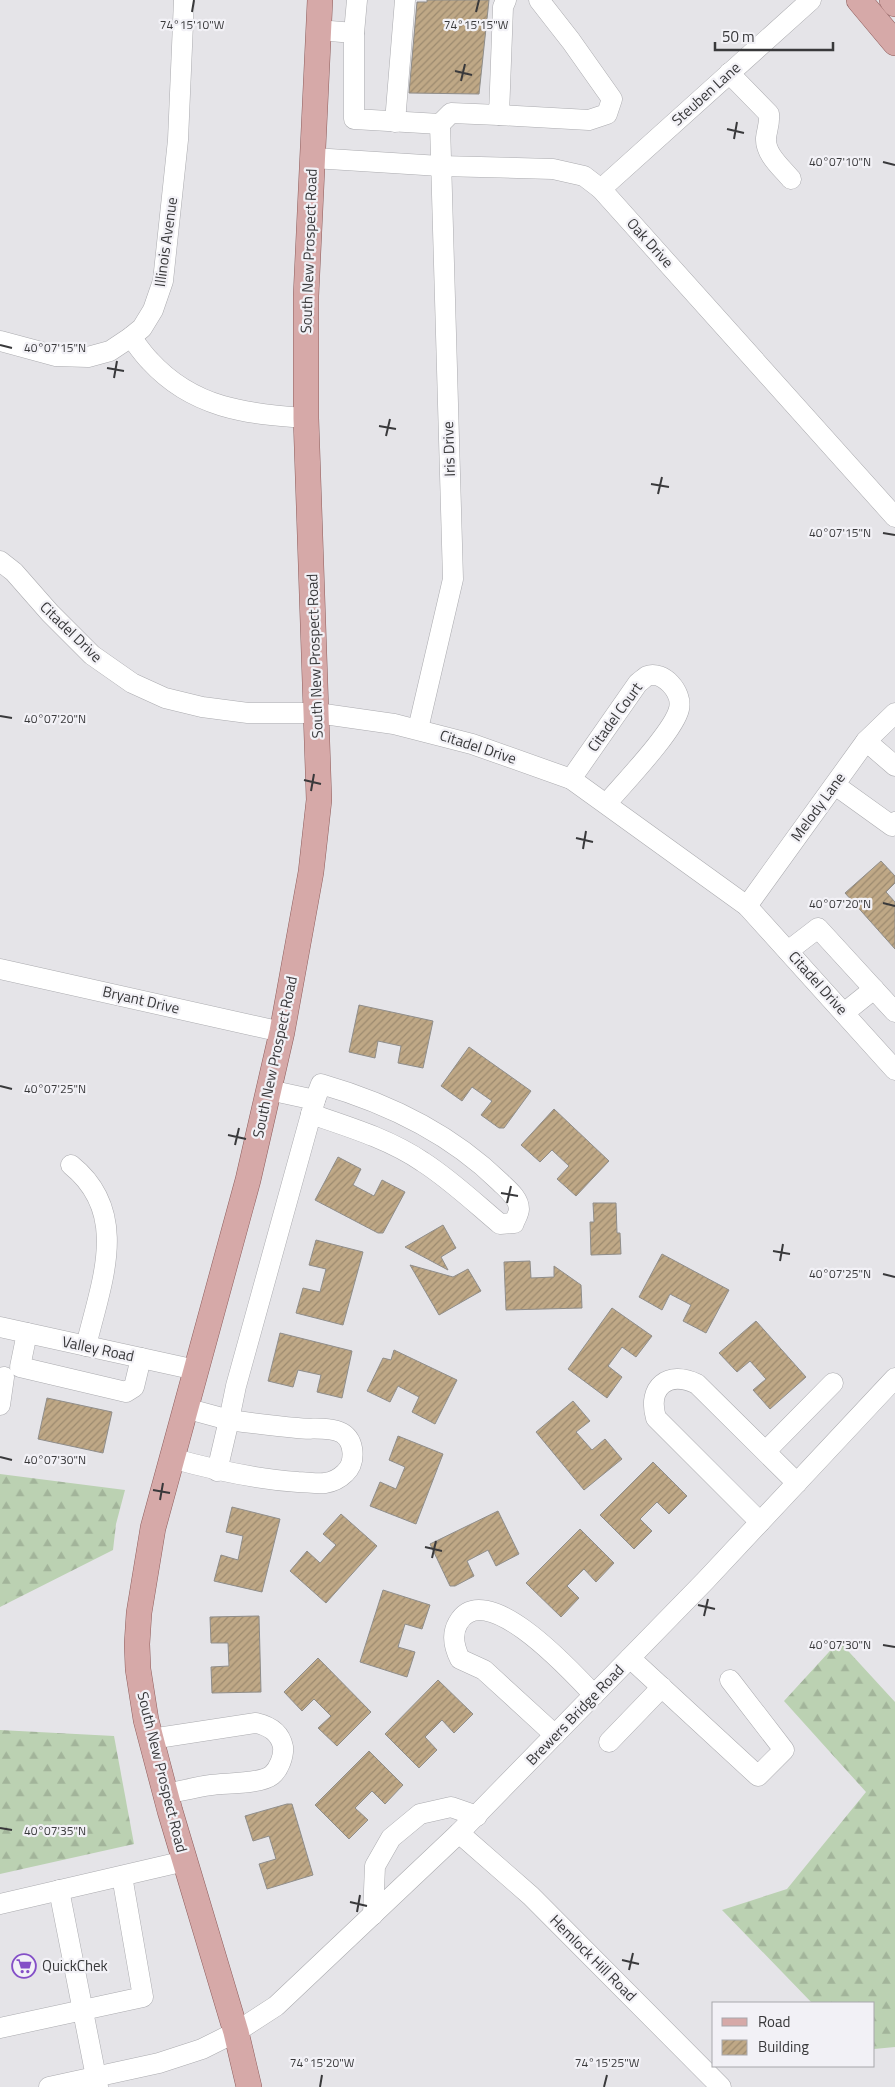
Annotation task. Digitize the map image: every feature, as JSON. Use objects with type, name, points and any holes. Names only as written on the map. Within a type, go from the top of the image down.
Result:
[{"type":"main road","name":"South New Prospect Road","points":[[249,2087],[236,2032],[185,1862],[151,1739],[138,1669],[139,1613],[153,1528],[248,1180],[269,1090],[282,1032],[311,872],[318,809],[317,713],[306,418],[306,296],[320,0]]},
{"type":"main road","points":[[859,0],[895,43]]},
{"type":"main road","points":[[892,0],[895,4]]},
{"type":"street","name":"Illinois Avenue","points":[[0,341],[56,356],[88,357],[110,351],[131,337],[142,328],[153,310],[163,281],[178,140],[184,0]]},
{"type":"street","points":[[357,0],[354,32],[354,119],[440,124],[451,113],[590,120],[607,114],[612,99],[539,0]]},
{"type":"street","points":[[396,122],[405,0]]},
{"type":"street","points":[[499,115],[502,7],[506,0]]},
{"type":"street","name":"Steuben Lane","points":[[601,189],[804,2]]},
{"type":"street","points":[[318,30],[354,32]]},
{"type":"street","points":[[729,73],[769,114],[770,122],[766,139],[771,156],[791,179]]},
{"type":"street","name":"Iris Drive","points":[[418,728],[453,579],[440,124]]},
{"type":"street","name":"Oak Drive","points":[[313,158],[440,166],[554,169],[584,176],[601,189],[895,517]]},
{"type":"street","points":[[131,337],[150,361],[175,384],[202,400],[252,414],[306,418]]},
{"type":"street","name":"Citadel Drive","points":[[0,561],[14,572],[50,613],[92,655],[132,683],[165,698],[202,707],[248,713],[317,713],[418,728],[472,744],[571,779],[607,803],[747,906],[895,1070]]},
{"type":"street","name":"Citadel Court","points":[[571,779],[638,683],[646,676],[652,675],[670,681],[677,690],[680,704],[672,726],[607,803]]},
{"type":"street","name":"Melody Lane","points":[[747,906],[866,741],[895,713]]},
{"type":"street","points":[[866,741],[895,766]]},
{"type":"street","points":[[835,784],[892,826],[895,822]]},
{"type":"street","points":[[788,951],[818,928],[895,1012]]},
{"type":"street","name":"Bryant Drive","points":[[0,968],[282,1032]]},
{"type":"street","points":[[844,1013],[874,989]]},
{"type":"street","points":[[217,1471],[243,1357],[313,1107],[320,1084],[352,1093],[427,1126],[488,1170],[517,1200],[520,1210],[514,1223],[500,1224],[450,1180],[421,1160],[313,1107],[269,1090]]},
{"type":"street","points":[[71,1165],[84,1176],[98,1195],[107,1233],[105,1265],[86,1346]]},
{"type":"street","name":"Valley Road","points":[[0,1327],[196,1370]]},
{"type":"street","points":[[0,1404],[8,1373],[27,1333]]},
{"type":"street","points":[[8,1373],[126,1392],[134,1387],[141,1358]]},
{"type":"street","name":"Brewers Bridge Road","points":[[49,2087],[97,2082],[202,2049],[236,2032],[276,2006],[476,1816],[630,1658],[895,1378]]},
{"type":"street","points":[[760,1522],[656,1418],[654,1398],[660,1386],[665,1381],[675,1379],[688,1380],[697,1384],[797,1483]]},
{"type":"street","points":[[766,1451],[833,1383]]},
{"type":"street","points":[[171,1458],[217,1471],[272,1480],[324,1483],[337,1479],[346,1472],[351,1462],[352,1451],[350,1441],[344,1434],[334,1430],[297,1428],[229,1420],[185,1408]]},
{"type":"street","points":[[555,1735],[484,1670],[460,1659],[454,1645],[453,1635],[460,1619],[475,1609],[486,1609],[504,1617],[555,1654],[594,1695]]},
{"type":"street","points":[[630,1658],[758,1776],[784,1750],[730,1680]]},
{"type":"street","points":[[609,1742],[662,1687]]},
{"type":"street","points":[[151,1739],[256,1723],[270,1727],[279,1738],[283,1748],[278,1766],[272,1775],[262,1779],[210,1785],[166,1794]]},
{"type":"street","points":[[373,1914],[375,1866],[391,1838],[420,1814],[451,1807],[476,1816]]},
{"type":"street","name":"Hemlock Hill Road","points":[[459,1833],[531,1896],[722,2087]]},
{"type":"street","points":[[0,1904],[185,1862]]},
{"type":"street","points":[[0,2027],[143,1997],[122,1876]]},
{"type":"street","points":[[59,1890],[97,2082]]},
{"type":"green space","points":[[0,1474],[125,1490],[116,1524],[113,1550],[0,1607]]},
{"type":"green space","points":[[839,1641],[895,1702],[895,2047],[875,2049],[875,2002],[811,2002],[722,1910],[787,1889],[866,1792],[784,1701]]},
{"type":"green space","points":[[0,1730],[114,1736],[134,1844],[0,1874]]},
{"type":"building","points":[[427,0],[489,0],[479,94],[409,93],[417,2],[427,2]]},
{"type":"building","points":[[881,861],[895,876],[895,883],[886,892],[895,902],[895,949],[845,893]]},
{"type":"building","points":[[359,1005],[433,1021],[423,1068],[398,1063],[401,1046],[378,1041],[375,1058],[349,1052]]},
{"type":"building","points":[[469,1047],[531,1091],[504,1128],[499,1128],[481,1115],[492,1101],[472,1087],[462,1101],[441,1086]]},
{"type":"building","points":[[554,1109],[609,1161],[576,1196],[557,1179],[569,1166],[552,1150],[540,1162],[521,1145]]},
{"type":"building","points":[[338,1157],[361,1169],[353,1185],[374,1196],[382,1180],[405,1192],[383,1233],[378,1233],[315,1200]]},
{"type":"building","points":[[593,1203],[616,1203],[617,1233],[620,1233],[621,1254],[591,1255],[590,1222],[594,1222]]},
{"type":"building","points":[[443,1225],[456,1248],[441,1257],[448,1270],[405,1247]]},
{"type":"building","points":[[316,1240],[363,1252],[343,1325],[296,1313],[303,1288],[320,1292],[326,1269],[309,1265]]},
{"type":"building","points":[[662,1254],[729,1290],[706,1333],[683,1321],[691,1305],[670,1294],[662,1310],[639,1297]]},
{"type":"building","points":[[530,1261],[531,1278],[554,1277],[554,1266],[581,1285],[582,1308],[506,1310],[504,1262]]},
{"type":"building","points":[[410,1265],[453,1277],[468,1269],[481,1291],[439,1315]]},
{"type":"building","points":[[612,1308],[652,1336],[636,1357],[622,1347],[608,1366],[622,1377],[607,1398],[568,1369]]},
{"type":"building","points":[[756,1321],[806,1377],[770,1409],[753,1390],[766,1379],[750,1361],[737,1372],[719,1353]]},
{"type":"building","points":[[280,1333],[352,1351],[342,1398],[317,1392],[321,1375],[298,1370],[293,1387],[268,1381]]},
{"type":"building","points":[[394,1350],[457,1380],[435,1424],[412,1412],[419,1397],[398,1386],[390,1402],[367,1391],[383,1358],[391,1360]]},
{"type":"building","points":[[47,1398],[112,1412],[103,1453],[38,1439]]},
{"type":"building","points":[[573,1401],[590,1421],[576,1432],[592,1450],[605,1439],[622,1459],[584,1490],[536,1432]]},
{"type":"building","points":[[398,1436],[443,1454],[416,1524],[370,1506],[380,1482],[396,1489],[405,1467],[389,1460]]},
{"type":"building","points":[[653,1462],[687,1496],[669,1514],[657,1502],[640,1519],[652,1531],[634,1549],[600,1515]]},
{"type":"building","points":[[232,1507],[280,1519],[262,1592],[214,1581],[221,1555],[238,1560],[243,1536],[226,1532]]},
{"type":"building","points":[[498,1511],[519,1554],[496,1566],[488,1550],[467,1561],[474,1576],[455,1586],[450,1586],[430,1544]]},
{"type":"building","points":[[341,1514],[377,1546],[326,1603],[290,1571],[307,1551],[320,1563],[336,1545],[323,1534]]},
{"type":"building","points":[[580,1529],[614,1563],[596,1582],[584,1569],[567,1586],[579,1598],[561,1617],[526,1583]]},
{"type":"building","points":[[383,1590],[430,1605],[422,1629],[405,1624],[398,1647],[415,1652],[407,1677],[360,1662]]},
{"type":"building","points":[[259,1616],[261,1692],[212,1693],[211,1667],[229,1666],[228,1643],[211,1643],[210,1617]]},
{"type":"building","points":[[318,1658],[371,1712],[337,1746],[318,1728],[331,1716],[314,1699],[302,1711],[284,1692]]},
{"type":"building","points":[[438,1680],[473,1714],[454,1733],[442,1720],[425,1737],[437,1750],[419,1768],[385,1734]]},
{"type":"building","points":[[369,1751],[403,1785],[385,1804],[372,1791],[355,1808],[368,1820],[349,1839],[315,1805]]},
{"type":"building","points":[[292,1804],[313,1875],[267,1889],[259,1864],[276,1859],[269,1836],[253,1841],[245,1816]]},
{"type":"place","name":"QuickChek","points":[[24,1966]]}]
